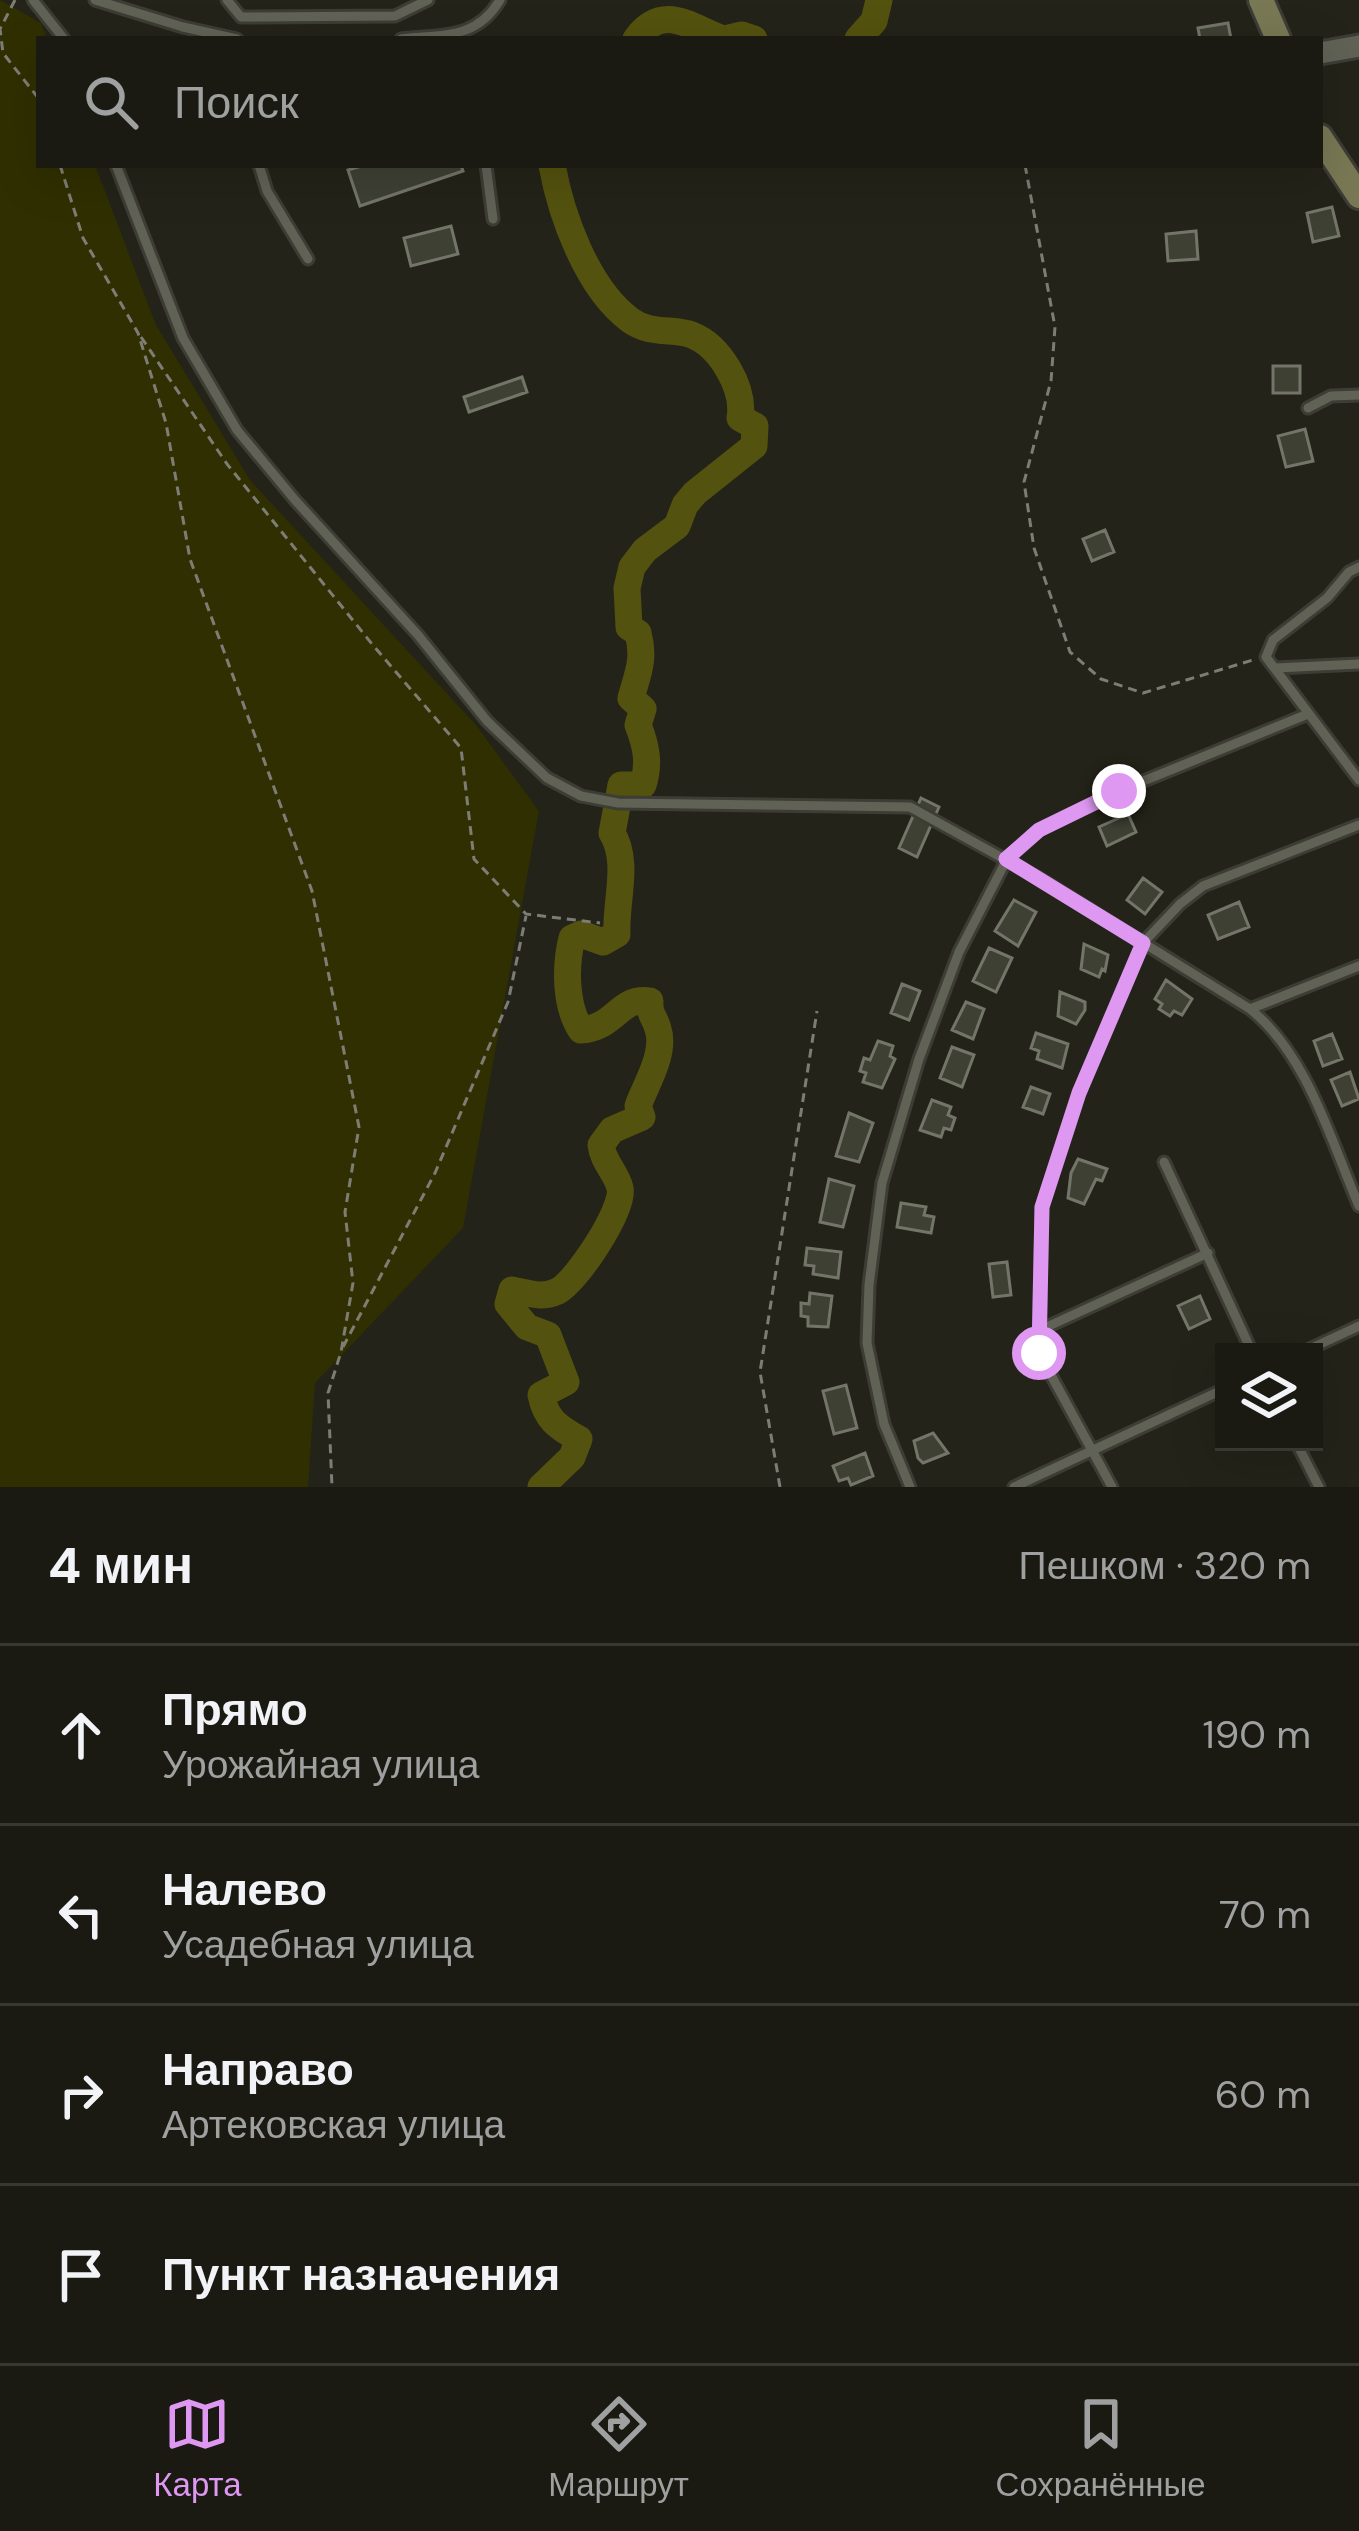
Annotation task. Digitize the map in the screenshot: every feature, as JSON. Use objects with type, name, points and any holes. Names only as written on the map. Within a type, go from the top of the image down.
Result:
[{"type":"main road","points":[[1261,0],[1277,36]]},
{"type":"main road","points":[[1323,142],[1359,196]]},
{"type":"street","points":[[1323,52],[1359,46]]},
{"type":"lane","points":[[34,0],[62,36]]},
{"type":"lane","points":[[95,0],[214,36]]},
{"type":"lane","points":[[227,0],[241,17],[264,18],[395,16],[428,0]]},
{"type":"lane","points":[[461,36],[487,22],[500,0]]},
{"type":"lane","points":[[117,168],[184,338],[237,430],[488,721],[547,778],[581,796],[618,803],[910,807],[1006,859],[1272,1027],[1304,1080],[1359,1206]]},
{"type":"lane","points":[[260,168],[267,191],[308,259]]},
{"type":"lane","points":[[486,168],[493,219]]},
{"type":"lane","points":[[1308,408],[1331,396],[1359,394]]},
{"type":"lane","points":[[1359,567],[1273,640],[1267,657],[1359,780]]},
{"type":"lane","points":[[1276,668],[1359,664]]},
{"type":"lane","points":[[910,1487],[884,1424],[867,1343],[869,1286],[882,1183],[919,1059],[958,952],[1006,859],[1039,830],[1119,791],[1308,714]]},
{"type":"lane","points":[[1112,1487],[1039,1353],[1042,1207],[1079,1093],[1143,943],[1203,886],[1359,824]]},
{"type":"lane","points":[[1250,1009],[1359,967]]},
{"type":"lane","points":[[1165,1162],[1248,1343]]},
{"type":"lane","points":[[1038,1331],[1208,1252]]},
{"type":"lane","points":[[1322,1343],[1359,1326]]},
{"type":"lane","points":[[1014,1487],[1215,1393]]},
{"type":"lane","points":[[1301,1451],[1319,1487]]},
{"type":"path","points":[[15,0],[0,29],[3,53],[36,95]]},
{"type":"path","points":[[61,168],[83,238],[138,333],[227,464],[461,748],[474,859],[526,914],[600,923]]},
{"type":"path","points":[[1026,168],[1055,327],[1051,381],[1024,482],[1034,548],[1070,652],[1101,680],[1143,693],[1267,657]]},
{"type":"path","points":[[138,333],[166,423],[190,559],[312,891],[359,1127],[344,1212],[352,1283],[341,1352],[328,1393],[332,1487]]},
{"type":"path","points":[[341,1352],[435,1173],[508,1002],[526,914]]},
{"type":"path","points":[[780,1487],[760,1372],[817,1011]]},
{"type":"shaded area","points":[[0,0],[41,23],[46,36],[36,36],[36,168],[96,168],[156,325],[250,480],[476,725],[539,811],[463,1228],[315,1383],[308,1487],[0,1487]]},
{"type":"building","points":[[1228,23],[1230,36],[1199,36],[1198,28]]},
{"type":"building","points":[[462,168],[463,171],[360,206],[348,170]]},
{"type":"building","points":[[1332,207],[1339,236],[1313,242],[1307,213]]},
{"type":"building","points":[[451,226],[458,254],[411,266],[404,238]]},
{"type":"building","points":[[1196,231],[1198,259],[1168,261],[1166,234]]},
{"type":"building","points":[[1273,366],[1300,366],[1300,393],[1273,393]]},
{"type":"building","points":[[522,377],[527,392],[469,412],[464,397]]},
{"type":"building","points":[[1305,429],[1313,461],[1286,467],[1278,436]]},
{"type":"building","points":[[1105,530],[1114,552],[1092,561],[1083,539]]},
{"type":"building","points":[[921,798],[939,807],[917,857],[899,848]]},
{"type":"building","points":[[1128,814],[1136,832],[1107,846],[1099,827]]},
{"type":"building","points":[[1143,878],[1162,892],[1145,914],[1127,900]]},
{"type":"building","points":[[1014,900],[1036,912],[1018,946],[995,931]]},
{"type":"building","points":[[1239,902],[1249,927],[1218,939],[1208,915]]},
{"type":"building","points":[[1084,944],[1108,955],[1099,977],[1081,969]]},
{"type":"building","points":[[989,948],[1012,958],[996,992],[973,981]]},
{"type":"building","points":[[1166,980],[1192,999],[1182,1015],[1174,1011],[1170,1016],[1159,1009],[1162,1004],[1155,999]]},
{"type":"building","points":[[902,984],[920,991],[909,1020],[891,1013]]},
{"type":"building","points":[[1060,992],[1085,1002],[1076,1024],[1058,1016]]},
{"type":"building","points":[[966,1002],[984,1009],[973,1039],[952,1030]]},
{"type":"building","points":[[1036,1033],[1068,1044],[1062,1068],[1037,1059],[1039,1051],[1031,1048]]},
{"type":"building","points":[[1332,1034],[1342,1059],[1323,1066],[1314,1041]]},
{"type":"building","points":[[878,1041],[893,1046],[890,1056],[895,1059],[882,1088],[863,1082],[866,1073],[860,1071]]},
{"type":"building","points":[[952,1047],[974,1055],[962,1087],[940,1078]]},
{"type":"building","points":[[1350,1072],[1359,1099],[1342,1106],[1331,1080]]},
{"type":"building","points":[[1031,1087],[1050,1094],[1043,1114],[1023,1107]]},
{"type":"building","points":[[932,1100],[951,1107],[948,1115],[955,1118],[951,1130],[944,1128],[941,1137],[920,1130]]},
{"type":"building","points":[[849,1113],[873,1123],[859,1162],[836,1156]]},
{"type":"building","points":[[1078,1159],[1107,1169],[1102,1181],[1096,1179],[1084,1204],[1068,1198]]},
{"type":"building","points":[[829,1179],[854,1186],[843,1227],[820,1222]]},
{"type":"building","points":[[901,1203],[926,1207],[924,1215],[934,1217],[931,1233],[897,1227]]},
{"type":"building","points":[[807,1248],[841,1252],[838,1278],[813,1274],[814,1266],[805,1265]]},
{"type":"building","points":[[1007,1262],[1011,1295],[993,1297],[989,1264]]},
{"type":"building","points":[[810,1293],[832,1296],[828,1327],[808,1326],[808,1317],[801,1316],[801,1303],[809,1304]]},
{"type":"building","points":[[1200,1296],[1210,1319],[1189,1329],[1178,1306]]},
{"type":"building","points":[[846,1385],[857,1428],[834,1434],[823,1391]]},
{"type":"building","points":[[933,1433],[948,1453],[923,1463],[914,1441]]},
{"type":"building","points":[[865,1453],[873,1476],[851,1485],[848,1478],[839,1481],[833,1466]]},
{"type":"waterway","points":[[861,36],[874,21],[879,0]]},
{"type":"waterway","points":[[639,36],[656,22],[667,20],[716,36]]},
{"type":"waterway","points":[[738,36],[745,36]]},
{"type":"waterway","points":[[541,1487],[572,1457],[579,1439],[554,1422],[543,1403],[541,1395],[566,1382],[548,1335],[527,1327],[508,1304],[512,1290],[540,1295],[558,1291],[598,1243],[620,1198],[601,1145],[612,1130],[642,1117],[638,1106],[660,1038],[650,1001],[631,1003],[603,1023],[581,1030],[568,985],[572,938],[581,934],[603,942],[617,934],[621,869],[612,833],[621,785],[643,785],[646,769],[638,725],[643,709],[631,698],[641,651],[638,633],[629,627],[627,588],[632,567],[645,550],[677,526],[695,493],[754,446],[755,426],[740,418],[734,381],[712,348],[692,335],[638,325],[601,289],[569,228],[553,168]]},
{"type":"route","points":[[1039,1353],[1042,1207],[1079,1093],[1143,943],[1006,859],[1039,830],[1119,791]]}]
